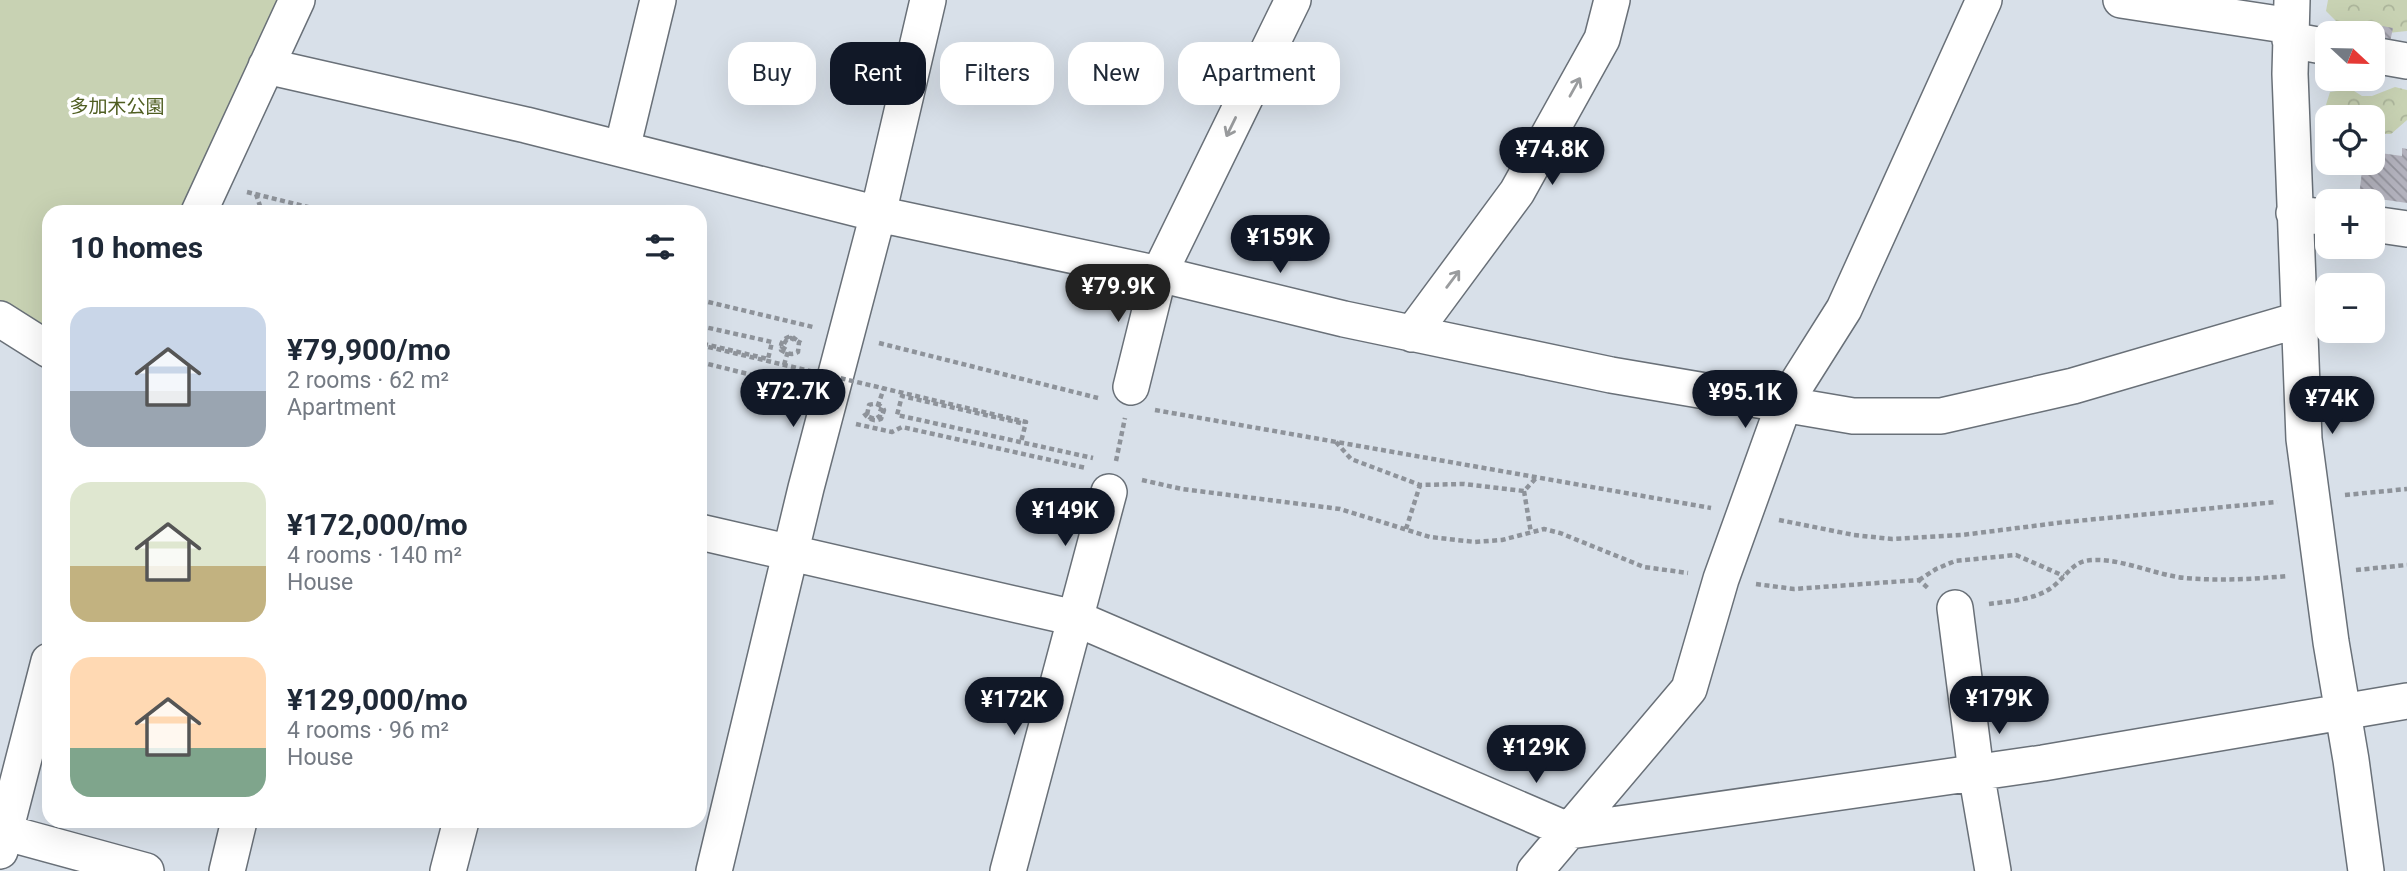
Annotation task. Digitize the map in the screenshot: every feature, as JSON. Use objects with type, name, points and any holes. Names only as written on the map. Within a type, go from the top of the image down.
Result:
[{"type":"street","points":[[205,198],[297,0]]},
{"type":"street","points":[[622,149],[658,0]]},
{"type":"street","points":[[714,871],[790,553],[878,214],[928,0]]},
{"type":"street","points":[[1129,396],[1159,274],[1293,0]]},
{"type":"street","points":[[1412,334],[1517,192],[1601,39],[1612,0]]},
{"type":"street","points":[[1535,871],[1689,690],[1721,579],[1784,404],[1844,309],[1984,0]]},
{"type":"street","points":[[2121,0],[2291,22],[2315,38]]},
{"type":"street","points":[[2291,22],[2311,215],[2298,320],[2304,439],[2331,642],[2344,712],[2366,871]]},
{"type":"street","points":[[2385,57],[2407,61]]},
{"type":"street","points":[[266,66],[622,149],[878,214],[1159,274],[1412,334],[1611,375],[1853,416],[1941,416],[2073,386],[2298,320]]},
{"type":"street","points":[[2385,226],[2407,229]]},
{"type":"street","points":[[0,319],[42,346]]},
{"type":"street","points":[[1008,871],[1111,483]]},
{"type":"street","points":[[707,534],[1075,618],[1570,831],[1976,772],[2407,701]]},
{"type":"street","points":[[1955,608],[1976,772],[1993,871]]},
{"type":"street","points":[[42,687],[2,838],[146,871]]},
{"type":"street","points":[[227,871],[237,828]]},
{"type":"street","points":[[448,871],[459,828]]},
{"type":"path","points":[[256,194],[260,205]]},
{"type":"path","points":[[205,198],[256,194],[300,205]]},
{"type":"path","points":[[707,302],[846,335],[1129,396],[1111,483],[902,427],[892,432],[828,406],[707,364]]},
{"type":"path","points":[[707,328],[772,342],[768,359],[707,346]]},
{"type":"path","points":[[784,365],[786,358],[788,351],[782,346],[784,342],[791,338],[799,342],[797,352],[792,354],[785,352],[781,350],[782,341],[791,336],[801,343]]},
{"type":"path","points":[[707,346],[1026,422],[1021,442]]},
{"type":"path","points":[[864,413],[868,418],[876,420],[881,419],[884,410],[882,407],[877,405],[874,403],[869,405],[867,411],[869,417],[875,419],[880,416],[882,410],[877,408],[881,398],[884,388]]},
{"type":"path","points":[[1021,423],[902,396],[897,415],[1093,458]]},
{"type":"path","points":[[1335,441],[1351,460],[1420,485],[1464,484],[1524,491]]},
{"type":"path","points":[[1524,491],[1537,477]]},
{"type":"path","points":[[1406,529],[1420,485]]},
{"type":"path","points":[[1524,491],[1531,533]]},
{"type":"path","points":[[1919,580],[1955,561],[2016,555],[2064,576]]},
{"type":"green space","name":"多加木公園","points":[[0,0],[283,0],[189,205],[42,205],[42,334],[0,306]]},
{"type":"green space","points":[[2328,0],[2407,0],[2407,31],[2385,33],[2385,21],[2336,21],[2326,11]]},
{"type":"green space","points":[[2395,87],[2407,90],[2407,120],[2391,134],[2385,134],[2385,105],[2326,105],[2330,92],[2354,91],[2362,96],[2372,96]]},
{"type":"building","points":[[2385,26],[2393,28],[2390,42],[2385,41]]},
{"type":"building","points":[[2402,148],[2407,149],[2407,203],[2385,200],[2385,189],[2360,189],[2362,175],[2385,175],[2385,154],[2402,156]]}]
